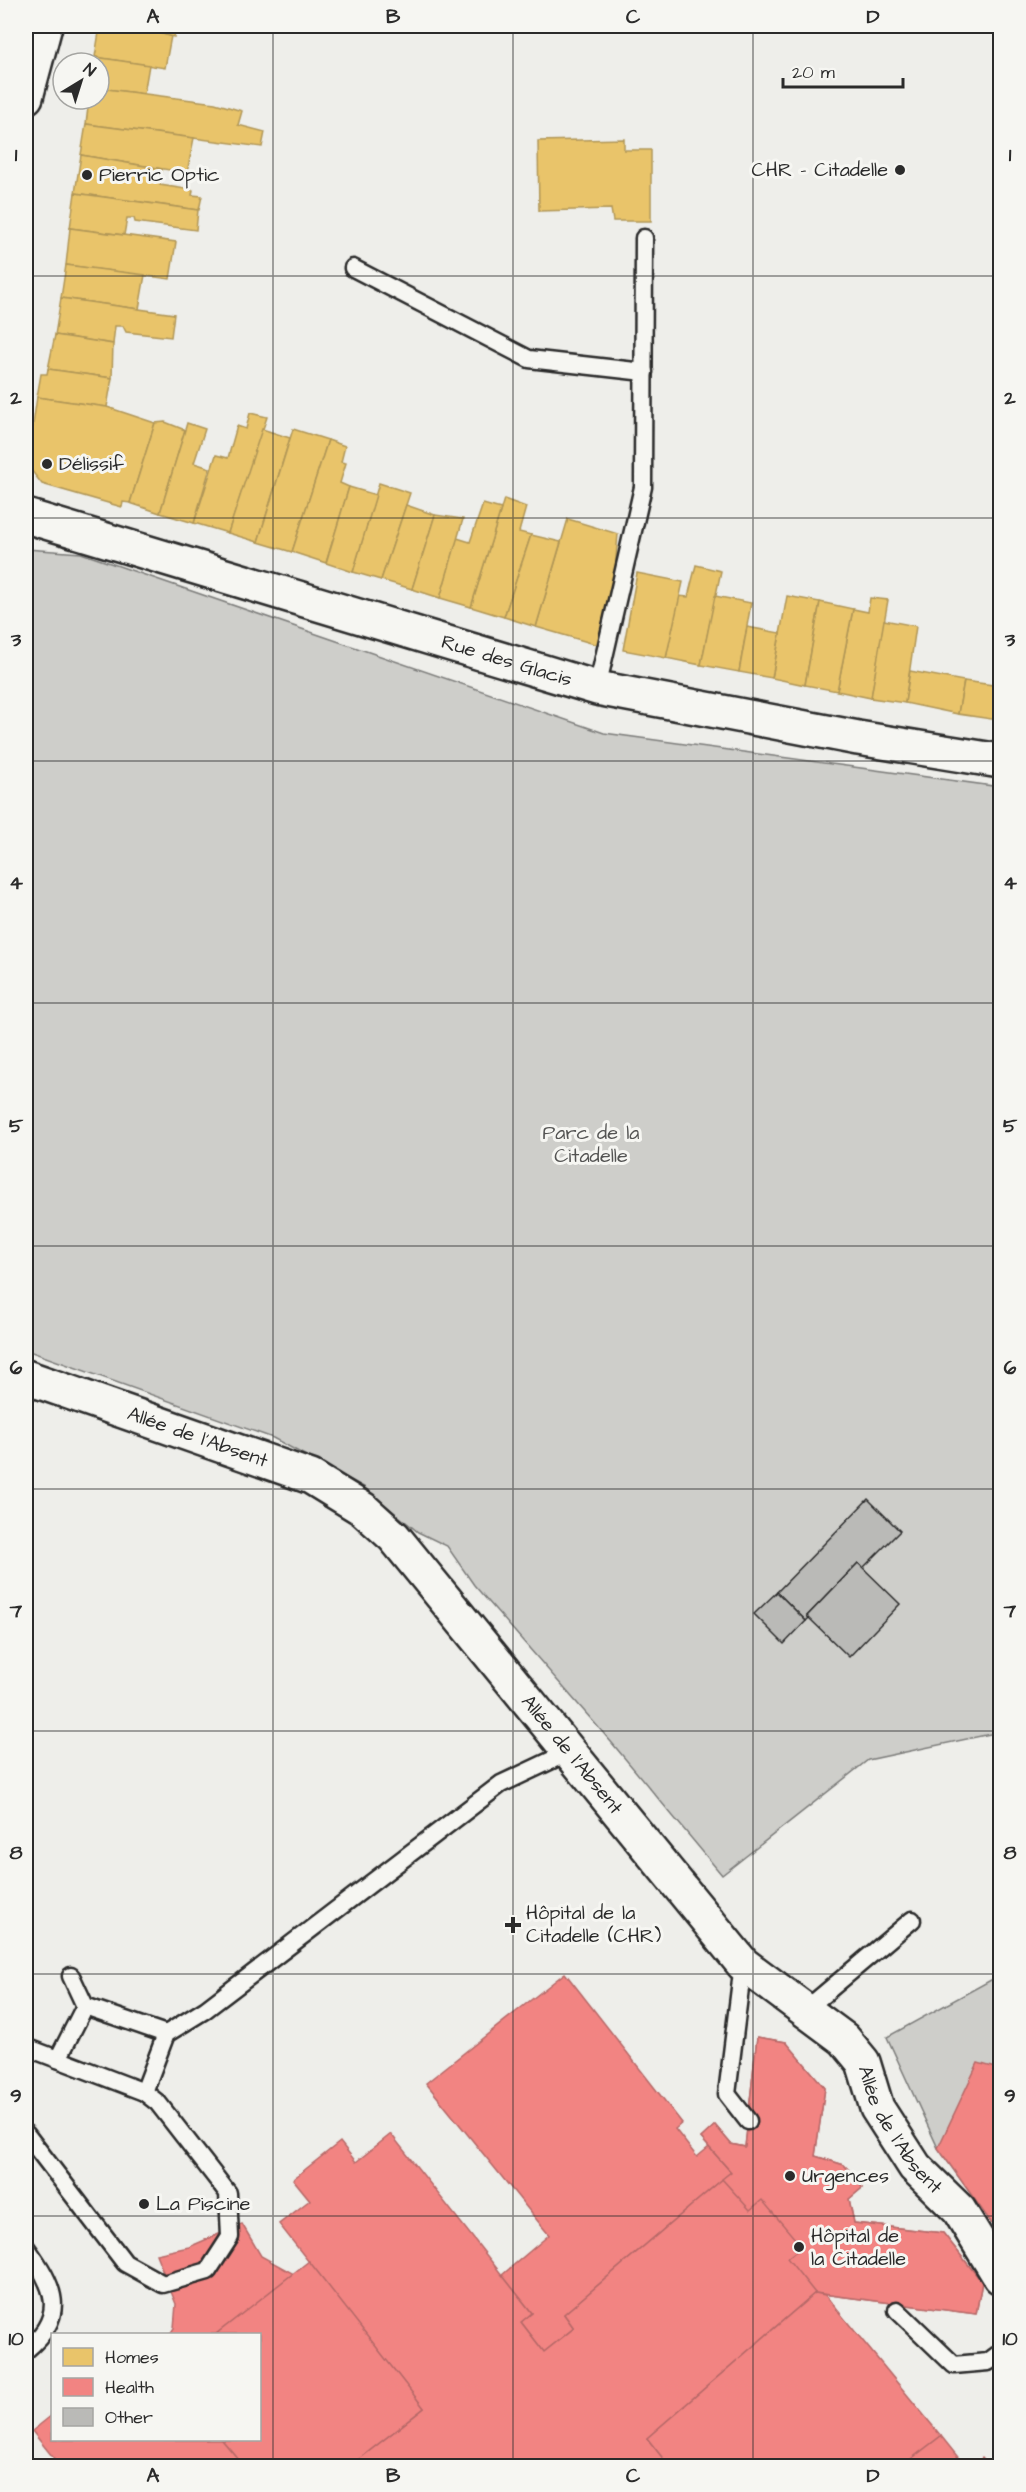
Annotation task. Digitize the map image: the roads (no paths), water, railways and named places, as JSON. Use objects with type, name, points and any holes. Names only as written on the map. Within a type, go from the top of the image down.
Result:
[{"type":"street","points":[[26,97],[45,26]]},
{"type":"street","name":"Rue des Glacis","points":[[26,516],[597,688],[858,738],[1000,761]]},
{"type":"street","name":"Allée de l'Absent","points":[[26,1377],[311,1476],[363,1509],[394,1537],[743,1964],[844,2039],[863,2062],[877,2108],[915,2166],[959,2210],[1000,2277]]},
{"type":"lane","points":[[597,688],[643,487],[644,238]]},
{"type":"lane","points":[[353,268],[529,359],[644,372]]},
{"type":"lane","points":[[144,2092],[166,2034],[205,2010],[501,1784],[569,1752]]},
{"type":"lane","points":[[804,2011],[912,1920]]},
{"type":"lane","points":[[743,1964],[727,2094],[748,2121]]},
{"type":"lane","points":[[71,1976],[85,2006],[166,2034]]},
{"type":"lane","points":[[58,2058],[85,2006]]},
{"type":"lane","points":[[26,2047],[144,2092],[158,2103],[228,2193],[230,2237],[208,2271],[164,2284],[126,2263],[26,2134]]},
{"type":"lane","points":[[26,2247],[48,2279],[54,2296],[49,2324],[38,2340],[26,2350]]},
{"type":"lane","points":[[897,2310],[954,2365],[987,2362],[1000,2354]]},
{"type":"place","name":"CHR - Citadelle","points":[[900,170]]},
{"type":"place","name":"Pierric Optic","points":[[87,175]]},
{"type":"place","name":"Délissif","points":[[47,464]]},
{"type":"place","name":"Hôpital de la Citadelle (CHR)","points":[[513,1925]]},
{"type":"place","name":"Urgences","points":[[790,2176]]},
{"type":"place","name":"La Piscine","points":[[144,2204]]},
{"type":"place","name":"Hôpital de la Citadelle","points":[[799,2247]]},
{"type":"park label","name":"Parc de la Citadelle","points":[[591,1144]]}]
